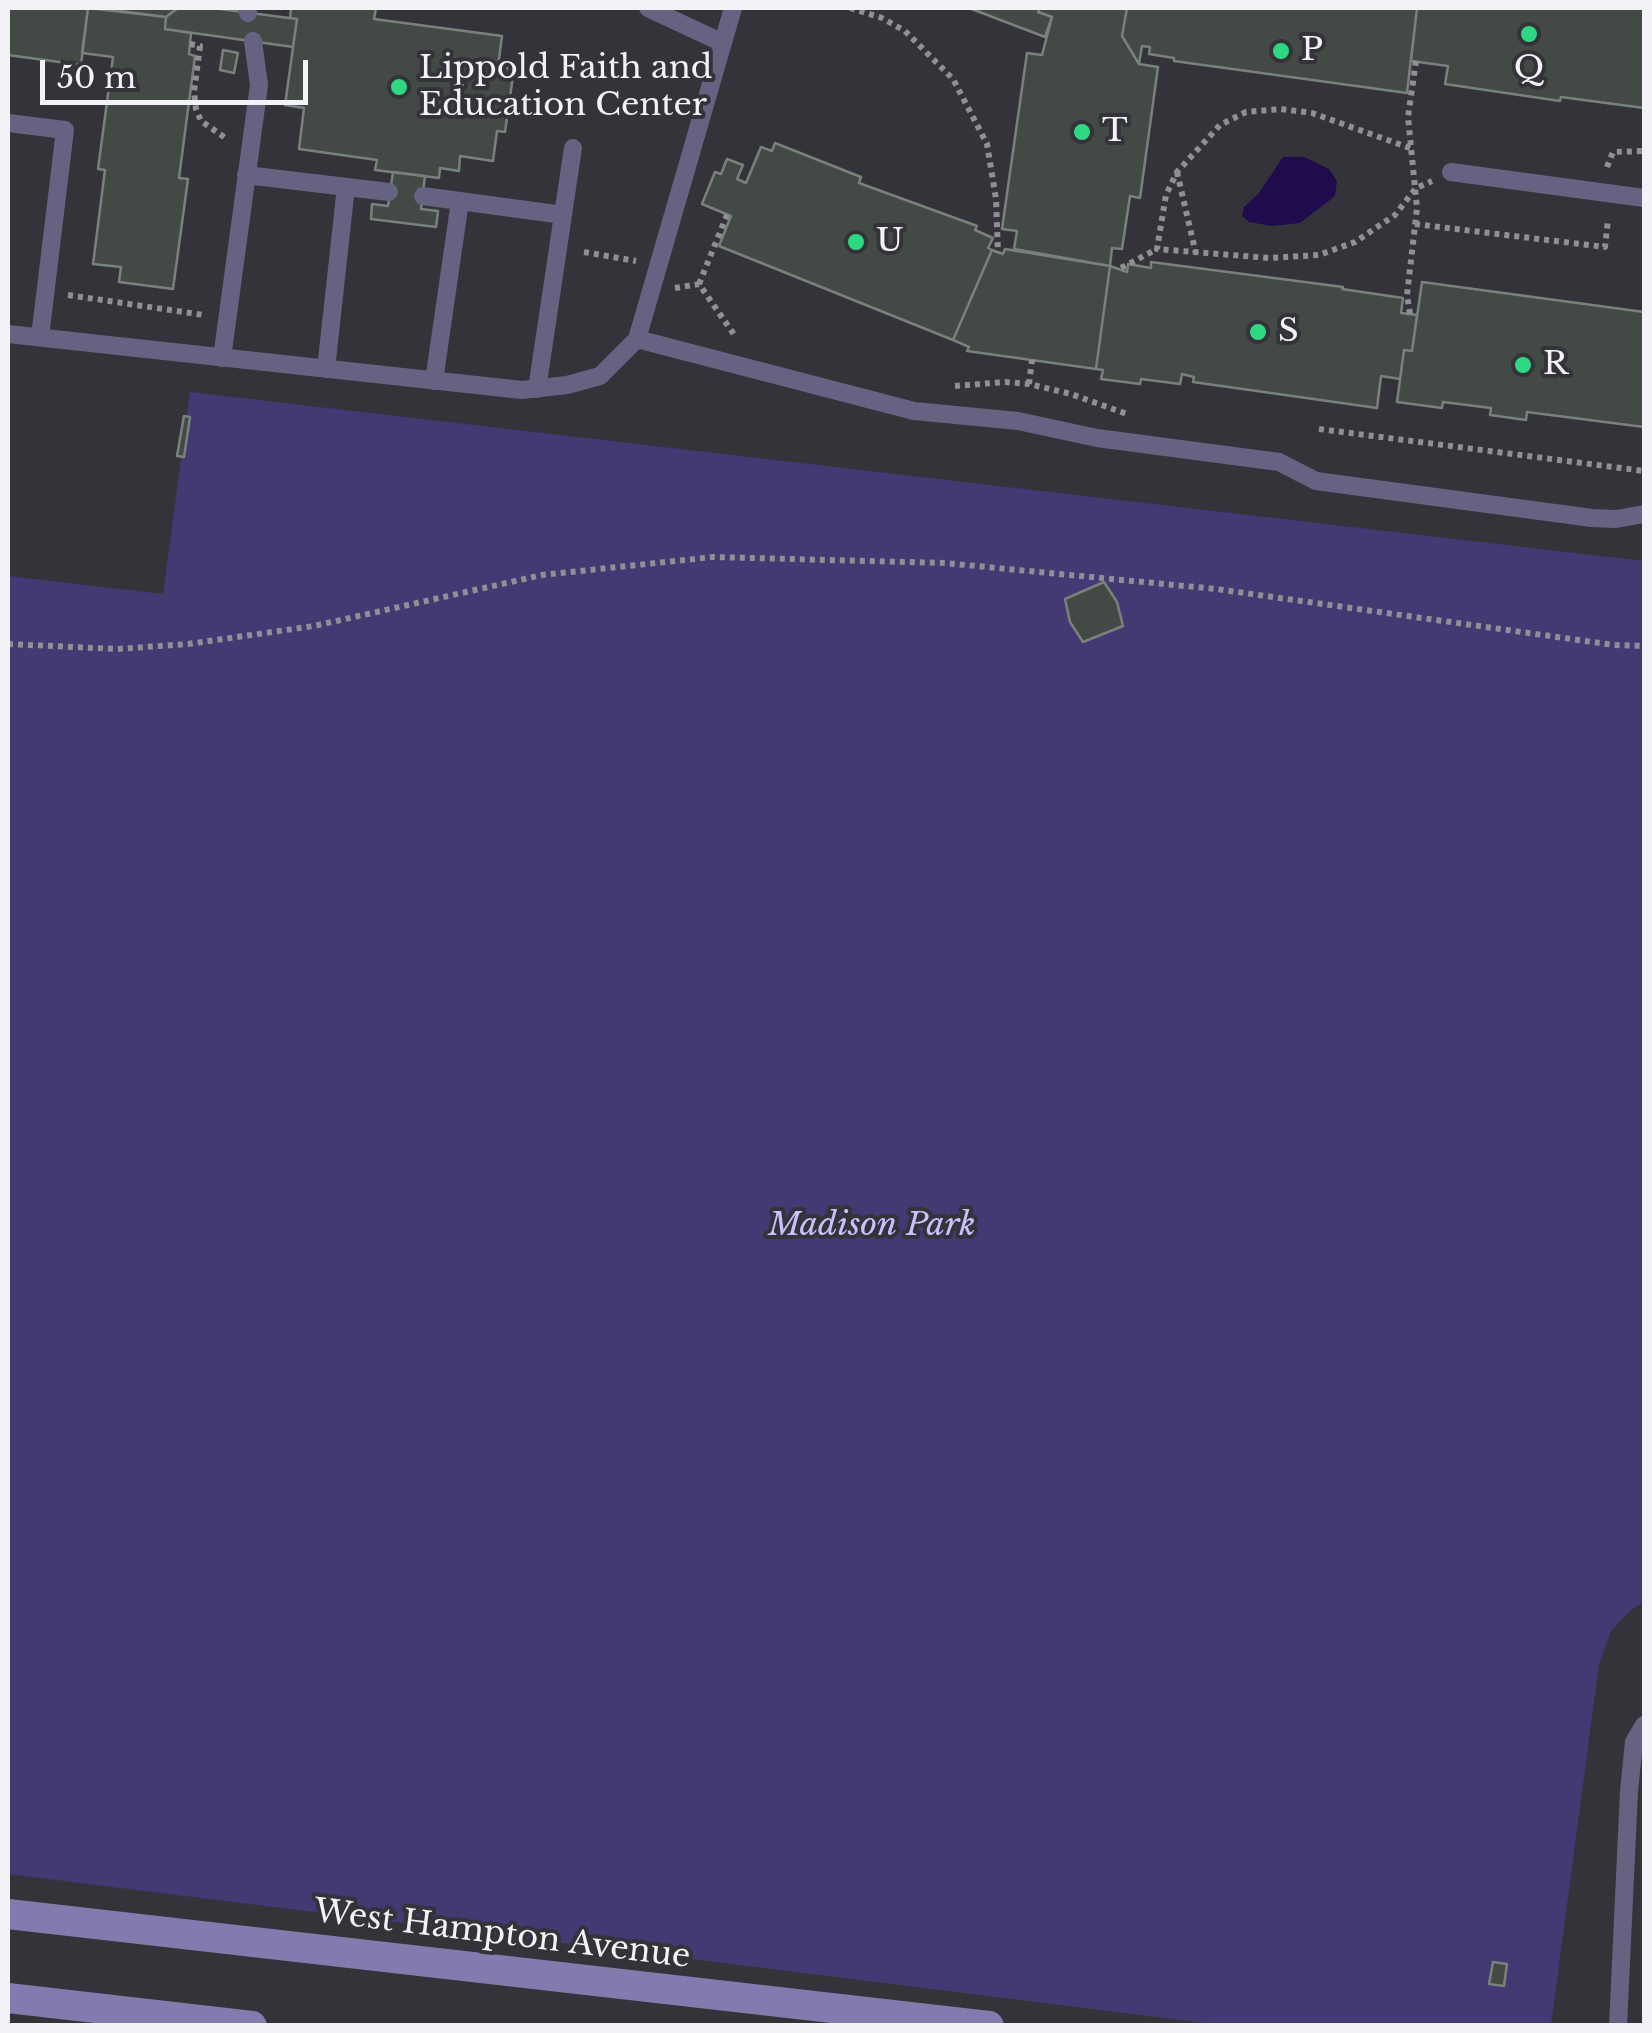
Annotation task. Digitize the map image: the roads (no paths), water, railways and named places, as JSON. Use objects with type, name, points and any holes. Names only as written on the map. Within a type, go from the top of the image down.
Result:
[{"type":"main road","name":"West Hampton Avenue","points":[[8,1914],[903,2021],[989,2026]]},
{"type":"main road","points":[[8,1998],[252,2026]]},
{"type":"lane","points":[[648,8],[723,43]]},
{"type":"lane","points":[[8,334],[522,390],[567,385],[600,376],[637,339],[733,8]]},
{"type":"lane","points":[[222,358],[259,85],[254,42]]},
{"type":"lane","points":[[8,122],[65,130],[40,337]]},
{"type":"lane","points":[[537,388],[573,148]]},
{"type":"lane","points":[[1452,172],[1644,198]]},
{"type":"lane","points":[[246,175],[390,192]]},
{"type":"lane","points":[[326,369],[346,187]]},
{"type":"lane","points":[[422,196],[563,215]]},
{"type":"lane","points":[[434,381],[460,202]]},
{"type":"lane","points":[[637,339],[914,411],[1018,421],[1097,438],[1279,462],[1316,481],[1592,518],[1644,514]]},
{"type":"lane","points":[[1618,2026],[1628,1791],[1634,1742],[1644,1724]]},
{"type":"place","name":"Q","points":[[1529,34]]},
{"type":"place","name":"P","points":[[1281,51]]},
{"type":"place","name":"Lippold Faith and Education Center","points":[[399,87]]},
{"type":"place","name":"T","points":[[1082,132]]},
{"type":"place","name":"U","points":[[856,242]]},
{"type":"place","name":"S","points":[[1258,332]]},
{"type":"place","name":"R","points":[[1523,365]]},
{"type":"park label","name":"Madison Park","points":[[872,1226]]}]
